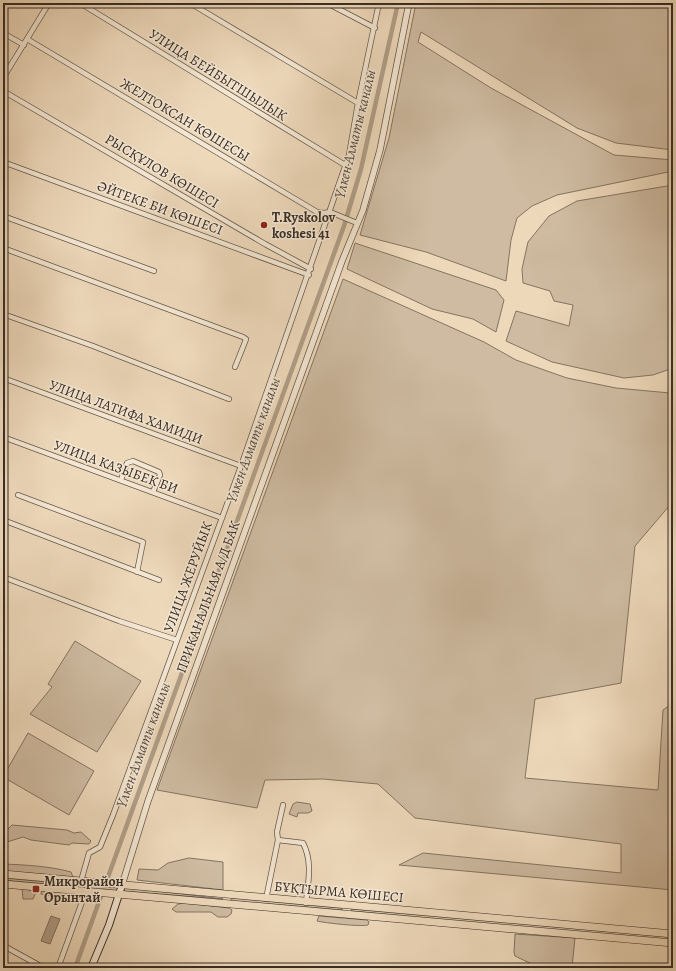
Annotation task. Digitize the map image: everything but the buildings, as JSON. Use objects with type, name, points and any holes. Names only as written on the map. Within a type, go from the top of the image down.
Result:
[{"type":"main road","name":"БҰҚТЫРМА КӨШЕСІ","points":[[3,874],[306,903],[673,934]]},
{"type":"main road","name":"БҰҚТЫРМА КӨШЕСІ","points":[[3,884],[673,944]]},
{"type":"main road","name":"ПРИКАНАЛЬНАЯ А/Д БАК","points":[[91,968],[120,895],[120,885]]},
{"type":"main road","points":[[227,904],[228,896]]},
{"type":"main road","points":[[346,914],[347,906]]},
{"type":"street","points":[[3,78],[49,3]]},
{"type":"street","name":"УЛИЦА БЕЙБЫТШЫЛЫК","points":[[80,3],[345,165]]},
{"type":"street","points":[[190,3],[358,103]]},
{"type":"street","points":[[327,3],[375,28]]},
{"type":"street","points":[[309,275],[332,212],[349,155],[358,103],[380,3]]},
{"type":"street","name":"ПРИКАНАЛЬНАЯ А/Д БАК","points":[[120,885],[148,801],[357,223],[380,150],[409,3]]},
{"type":"street","points":[[3,32],[24,44]]},
{"type":"street","name":"ЖЕЛТОКСАН КӨШЕСЫ","points":[[27,38],[317,212],[324,214],[332,212],[357,223]]},
{"type":"street","name":"РЫСҚҰЛОВ КӨШЕСІ","points":[[3,91],[265,244],[311,269]]},
{"type":"street","name":"ӘЙТЕКЕ БИ КӨШЕСІ","points":[[3,162],[309,275]]},
{"type":"street","points":[[3,216],[154,271]]},
{"type":"street","points":[[3,248],[243,337],[246,339],[235,368]]},
{"type":"street","name":"УЛИЦА ЖЕРУЙЫК","points":[[81,881],[89,853],[100,848],[113,815],[241,466],[309,275]]},
{"type":"street","points":[[3,314],[93,346],[229,398]]},
{"type":"street","name":"УЛИЦА ЛАТИФА ХАМИДИ","points":[[3,378],[241,466]]},
{"type":"street","name":"УЛИЦА КАЗЫБЕК БИ","points":[[3,437],[222,518]]},
{"type":"street","points":[[121,480],[127,463],[133,461],[159,472],[160,475],[153,492]]},
{"type":"street","points":[[18,495],[143,542],[137,572]]},
{"type":"street","points":[[3,520],[159,580]]},
{"type":"street","points":[[3,577],[119,621],[177,640]]},
{"type":"street","points":[[266,899],[278,840],[277,832],[283,805]]},
{"type":"street","points":[[278,840],[301,842],[305,847],[309,872],[306,903]]},
{"type":"street","points":[[58,968],[88,891]]},
{"type":"street","points":[[4,946],[44,968]]},
{"type":"shaded area","points":[[416,3],[673,3],[673,150],[616,143],[577,128],[421,32],[418,42],[491,88],[614,155],[673,160],[673,171],[557,195],[532,206],[517,218],[511,240],[506,281],[426,252],[360,235],[389,138]]},
{"type":"shaded area","points":[[673,185],[673,368],[653,375],[624,378],[552,362],[506,341],[516,311],[569,326],[573,305],[554,301],[550,291],[523,283],[522,269],[528,242],[549,216],[577,201]]},
{"type":"shaded area","points":[[355,243],[496,290],[504,300],[496,332],[473,319],[432,309],[347,269]]},
{"type":"shaded area","points":[[343,279],[484,342],[516,360],[567,378],[616,388],[670,393],[670,429],[673,430],[673,507],[670,505],[635,546],[621,683],[535,699],[525,778],[658,790],[663,710],[673,703],[673,810],[669,818],[671,845],[673,847],[673,890],[399,865],[423,853],[621,873],[621,844],[415,818],[378,784],[323,779],[265,780],[257,808],[157,790]]},
{"type":"shaded area","points":[[75,641],[141,681],[97,752],[30,714],[52,687],[48,684]]},
{"type":"shaded area","points":[[28,733],[94,771],[69,815],[3,777]]},
{"type":"shaded area","points":[[297,802],[310,804],[312,811],[308,813],[298,813],[297,817],[289,814],[293,804]]},
{"type":"shaded area","points":[[12,825],[67,830],[74,833],[81,832],[91,841],[89,844],[72,843],[69,845],[31,840],[23,837],[7,842],[3,834]]},
{"type":"shaded area","points":[[189,858],[223,862],[223,890],[137,880],[139,869],[158,870],[168,863]]},
{"type":"shaded area","points":[[3,864],[54,868],[71,872],[73,877],[3,873]]},
{"type":"shaded area","points":[[3,878],[69,884],[69,886],[3,880]]},
{"type":"shaded area","points":[[71,883],[141,889],[223,899],[71,887]]},
{"type":"shaded area","points":[[22,888],[36,892],[33,899],[23,899]]},
{"type":"shaded area","points":[[41,889],[65,893],[63,898],[41,894]]},
{"type":"shaded area","points":[[72,893],[80,895],[78,901],[68,900]]},
{"type":"shaded area","points":[[234,898],[341,908],[343,910],[231,901],[231,899]]},
{"type":"shaded area","points":[[186,903],[229,908],[232,910],[231,914],[227,917],[218,917],[211,912],[176,912],[172,909],[178,904]]},
{"type":"shaded area","points":[[352,909],[673,937],[673,941],[351,911]]},
{"type":"shaded area","points":[[51,916],[60,919],[50,944],[41,941]]},
{"type":"shaded area","points":[[319,916],[367,920],[369,922],[368,925],[335,924],[317,921]]},
{"type":"shaded area","points":[[515,934],[575,938],[572,967],[540,968],[515,956]]},
{"type":"waterway","name":"Үлкен Алматы каналы","points":[[75,968],[344,226],[361,169],[398,3]]},
{"type":"place","name":"T.Ryskolov koshesi 41","points":[[264,225]]},
{"type":"place","name":"Микрорайон Орынтай","points":[[36,889]]}]
